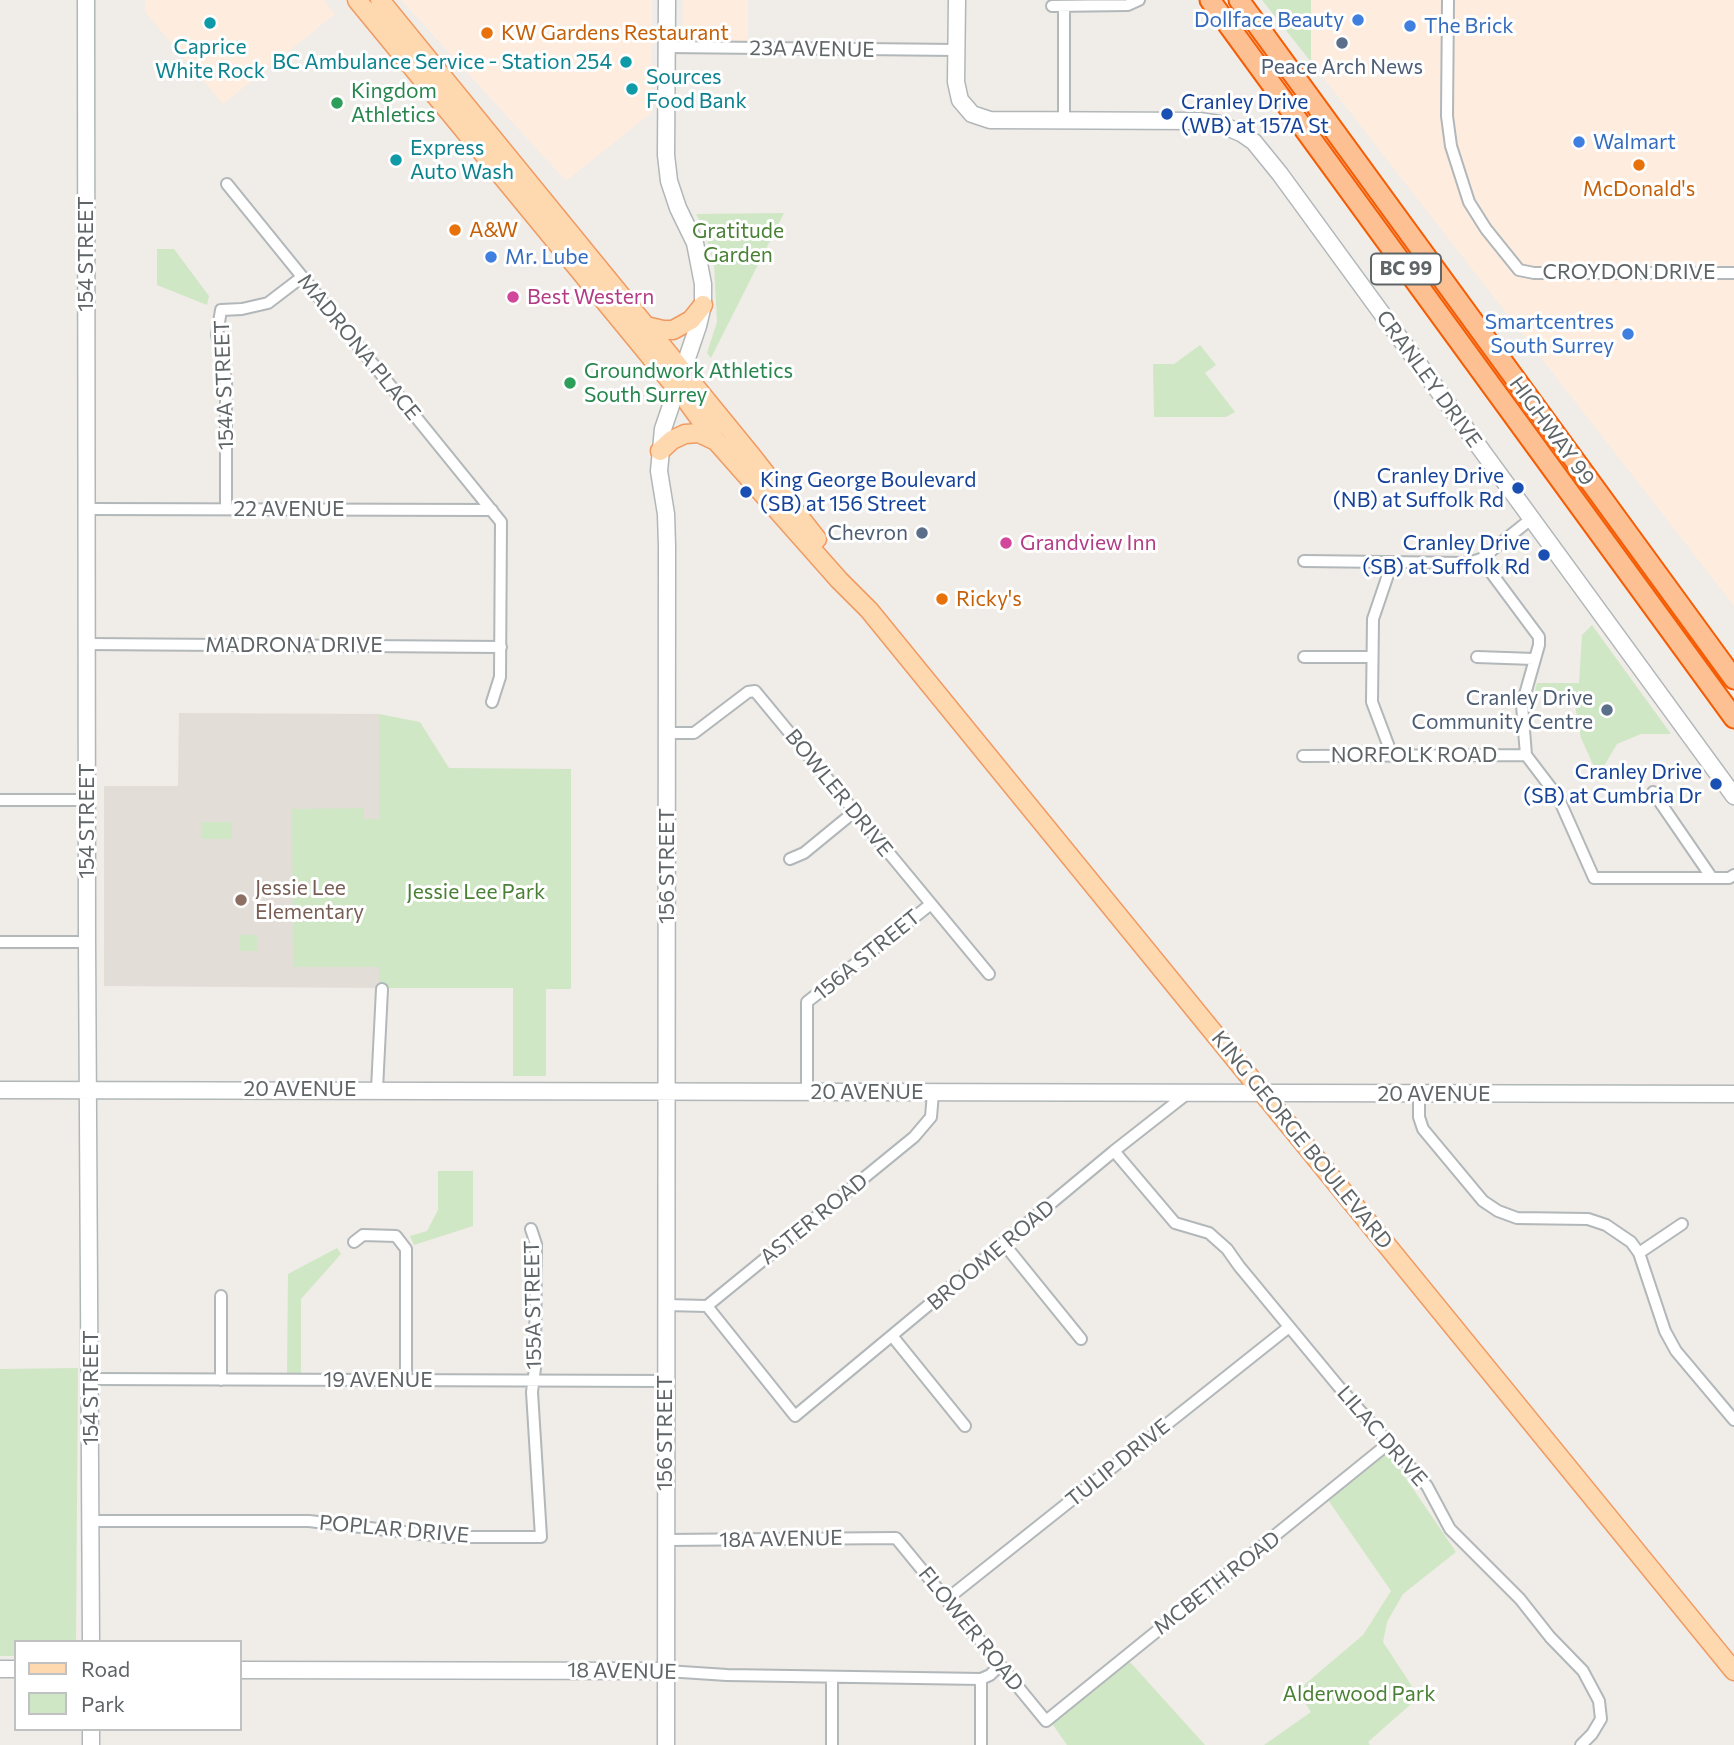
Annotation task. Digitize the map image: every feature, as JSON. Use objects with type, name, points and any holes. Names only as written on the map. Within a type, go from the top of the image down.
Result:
[{"type":"highway","name":"HIGHWAY 99","points":[[1210,0],[1734,718]]},
{"type":"highway","name":"HIGHWAY 99","points":[[1239,0],[1734,679]]},
{"type":"main road","name":"KING GEORGE BOULEVARD","points":[[357,0],[716,440],[869,610]]},
{"type":"main road","name":"KING GEORGE BOULEVARD","points":[[380,0],[756,461],[869,610],[1734,1671]]},
{"type":"main road","points":[[433,93],[440,90],[444,92],[470,121],[496,142]]},
{"type":"main road","points":[[516,194],[531,201],[556,230],[569,231]]},
{"type":"main road","points":[[646,326],[673,330],[691,320],[702,305]]},
{"type":"main road","points":[[660,452],[672,440],[685,434],[699,432],[716,440]]},
{"type":"street","name":"154 STREET","points":[[86,0],[91,1640]]},
{"type":"street","name":"156 STREET","points":[[666,1745],[667,546],[666,514],[659,471],[663,429],[698,326],[703,284],[697,251],[669,181],[666,155],[667,0]]},
{"type":"street","points":[[957,0],[957,50]]},
{"type":"street","points":[[1052,6],[1128,5],[1139,0]]},
{"type":"street","name":"CROYDON DRIVE","points":[[1448,0],[1447,116],[1451,146],[1469,202],[1486,229],[1519,270],[1534,273],[1734,273]]},
{"type":"street","points":[[1064,120],[1065,6]]},
{"type":"street","name":"23A AVENUE","points":[[667,47],[957,50]]},
{"type":"street","name":"CRANLEY DRIVE","points":[[957,50],[956,82],[960,100],[972,114],[990,121],[1199,121],[1219,124],[1254,142],[1734,796]]},
{"type":"street","name":"MADRONA PLACE","points":[[227,184],[492,509]]},
{"type":"street","name":"154A STREET","points":[[226,509],[226,380],[217,335],[221,310],[242,309],[268,303],[302,276]]},
{"type":"street","name":"22 AVENUE","points":[[87,509],[492,509]]},
{"type":"street","points":[[492,509],[501,522],[500,677],[492,702]]},
{"type":"street","points":[[1304,561],[1468,563],[1481,559],[1531,519]]},
{"type":"street","points":[[1481,559],[1539,637],[1522,705],[1526,755],[1558,797],[1594,877],[1730,878],[1734,875]]},
{"type":"street","points":[[1392,563],[1373,619],[1372,657],[1372,702],[1392,755]]},
{"type":"street","name":"MADRONA DRIVE","points":[[87,644],[501,646]]},
{"type":"street","points":[[1304,657],[1372,657]]},
{"type":"street","points":[[1477,657],[1534,659]]},
{"type":"street","name":"BOWLER DRIVE","points":[[667,733],[694,733],[748,692],[755,691],[989,974]]},
{"type":"street","name":"NORFOLK ROAD","points":[[1303,756],[1526,755]]},
{"type":"street","points":[[1653,792],[1713,878]]},
{"type":"street","points":[[0,800],[87,800]]},
{"type":"street","points":[[790,859],[804,853],[854,812]]},
{"type":"street","name":"156A STREET","points":[[807,1092],[807,1002],[931,904]]},
{"type":"street","points":[[0,942],[87,942]]},
{"type":"street","points":[[377,1089],[382,989]]},
{"type":"street","name":"20 AVENUE","points":[[0,1090],[1734,1094]]},
{"type":"street","name":"ASTER ROAD","points":[[707,1306],[914,1137],[931,1117],[933,1093]]},
{"type":"street","name":"BROOME ROAD","points":[[707,1306],[795,1416],[1114,1151],[1188,1093]]},
{"type":"street","points":[[1419,1094],[1419,1117],[1423,1129],[1483,1201],[1498,1211],[1517,1218],[1588,1219],[1618,1232],[1630,1242],[1639,1253],[1665,1331],[1676,1351],[1734,1419]]},
{"type":"street","name":"LILAC DRIVE","points":[[1114,1151],[1175,1223],[1209,1233],[1227,1249],[1289,1327],[1427,1486],[1450,1530],[1520,1599],[1550,1637],[1583,1671],[1600,1701],[1601,1719],[1581,1745]]},
{"type":"street","points":[[1639,1253],[1682,1224]]},
{"type":"street","name":"155A STREET","points":[[531,1229],[536,1244],[534,1381]]},
{"type":"street","points":[[354,1242],[363,1235],[396,1236],[406,1249],[406,1380]]},
{"type":"street","points":[[1004,1244],[1081,1339]]},
{"type":"street","points":[[221,1296],[221,1380]]},
{"type":"street","points":[[666,1305],[707,1306]]},
{"type":"street","name":"TULIP DRIVE","points":[[947,1599],[1289,1327]]},
{"type":"street","points":[[893,1337],[965,1426]]},
{"type":"street","name":"19 AVENUE","points":[[91,1379],[665,1381]]},
{"type":"street","name":"POPLAR DRIVE","points":[[91,1521],[309,1521],[447,1536],[541,1537],[532,1392],[534,1381]]},
{"type":"street","name":"MCBETH ROAD","points":[[1046,1721],[1389,1443]]},
{"type":"street","name":"FLOWER ROAD","points":[[897,1538],[1046,1721]]},
{"type":"street","name":"18A AVENUE","points":[[666,1540],[897,1538]]},
{"type":"street","points":[[981,1745],[981,1679],[990,1675],[1000,1665]]},
{"type":"street","name":"18 AVENUE","points":[[242,1670],[666,1671],[981,1679]]},
{"type":"street","points":[[832,1677],[832,1745]]},
{"type":"shaded area","points":[[145,0],[324,0],[335,14],[223,104],[145,12]]},
{"type":"shaded area","points":[[401,0],[652,0],[651,113],[566,181]]},
{"type":"shaded area","points":[[683,0],[748,0],[748,45],[683,45]]},
{"type":"shaded area","name":"Smartcentres South Surrey","points":[[1311,0],[1734,0],[1734,606],[1311,62]]},
{"type":"shaded area","name":"Jessie Lee Elementary","points":[[179,713],[379,714],[379,988],[104,986],[104,786],[178,786]]},
{"type":"green space","points":[[1262,0],[1311,0],[1311,62]]},
{"type":"green space","name":"Gratitude Garden","points":[[784,213],[711,358],[707,353],[717,322],[714,264],[704,229],[696,214]]},
{"type":"green space","points":[[157,249],[174,249],[209,296],[207,305],[157,285]]},
{"type":"green space","points":[[1200,345],[1216,365],[1205,373],[1235,412],[1226,417],[1154,417],[1153,364],[1174,364]]},
{"type":"green space","points":[[1592,625],[1671,734],[1641,734],[1617,744],[1601,771],[1596,771],[1581,738],[1574,691],[1535,691],[1537,683],[1579,683],[1582,635]]},
{"type":"green space","name":"Jessie Lee Park","points":[[379,714],[420,722],[449,768],[571,769],[571,989],[546,989],[546,1076],[513,1076],[513,988],[379,988],[379,967],[293,967],[292,809],[364,808],[364,819],[379,819]]},
{"type":"green space","points":[[201,822],[232,822],[232,839],[201,839]]},
{"type":"green space","points":[[240,935],[257,935],[257,951],[240,951]]},
{"type":"green space","points":[[438,1171],[473,1171],[473,1226],[414,1245],[410,1236],[427,1231],[438,1210]]},
{"type":"green space","points":[[337,1248],[341,1254],[301,1299],[301,1373],[287,1373],[288,1274]]},
{"type":"green space","points":[[78,1368],[76,1640],[14,1640],[14,1656],[0,1656],[0,1369]]},
{"type":"green space","name":"Alderwood Park","points":[[1388,1452],[1456,1552],[1403,1594],[1387,1622],[1383,1642],[1419,1697],[1368,1742],[1370,1745],[1264,1745],[1311,1712],[1297,1691],[1363,1635],[1391,1591],[1328,1500]]},
{"type":"green space","points":[[1130,1662],[1205,1745],[1067,1745],[1051,1722]]},
{"type":"place","name":"Dollface Beauty","points":[[1358,20]]},
{"type":"place","name":"Caprice White Rock","points":[[210,23]]},
{"type":"place","name":"The Brick","points":[[1410,26]]},
{"type":"place","name":"KW Gardens Restaurant","points":[[487,33]]},
{"type":"place","name":"Peace Arch News","points":[[1342,43]]},
{"type":"place","name":"BC Ambulance Service - Station 254","points":[[626,62]]},
{"type":"place","name":"Sources Food Bank","points":[[632,89]]},
{"type":"place","name":"Kingdom Athletics","points":[[337,103]]},
{"type":"place","name":"Cranley Drive (WB) at 157A St","points":[[1167,114]]},
{"type":"place","name":"Walmart","points":[[1579,142]]},
{"type":"place","name":"Express Auto Wash","points":[[396,160]]},
{"type":"place","name":"McDonald's","points":[[1639,165]]},
{"type":"place","name":"A&W","points":[[455,230]]},
{"type":"place","name":"Mr. Lube","points":[[491,257]]},
{"type":"place","name":"Best Western","points":[[513,297]]},
{"type":"place","name":"Smartcentres South Surrey","points":[[1628,334]]},
{"type":"place","name":"Groundwork Athletics South Surrey","points":[[570,383]]},
{"type":"place","name":"Cranley Drive (NB) at Suffolk Rd","points":[[1518,488]]},
{"type":"place","name":"King George Boulevard (SB) at 156 Street","points":[[746,492]]},
{"type":"place","name":"Chevron","points":[[922,533]]},
{"type":"place","name":"Grandview Inn","points":[[1006,543]]},
{"type":"place","name":"Cranley Drive (SB) at Suffolk Rd","points":[[1544,555]]},
{"type":"place","name":"Ricky's","points":[[942,599]]},
{"type":"place","name":"Cranley Drive Community Centre","points":[[1607,710]]},
{"type":"place","name":"Cranley Drive (SB) at Cumbria Dr","points":[[1716,784]]},
{"type":"place","name":"Jessie Lee Elementary","points":[[241,900]]}]
